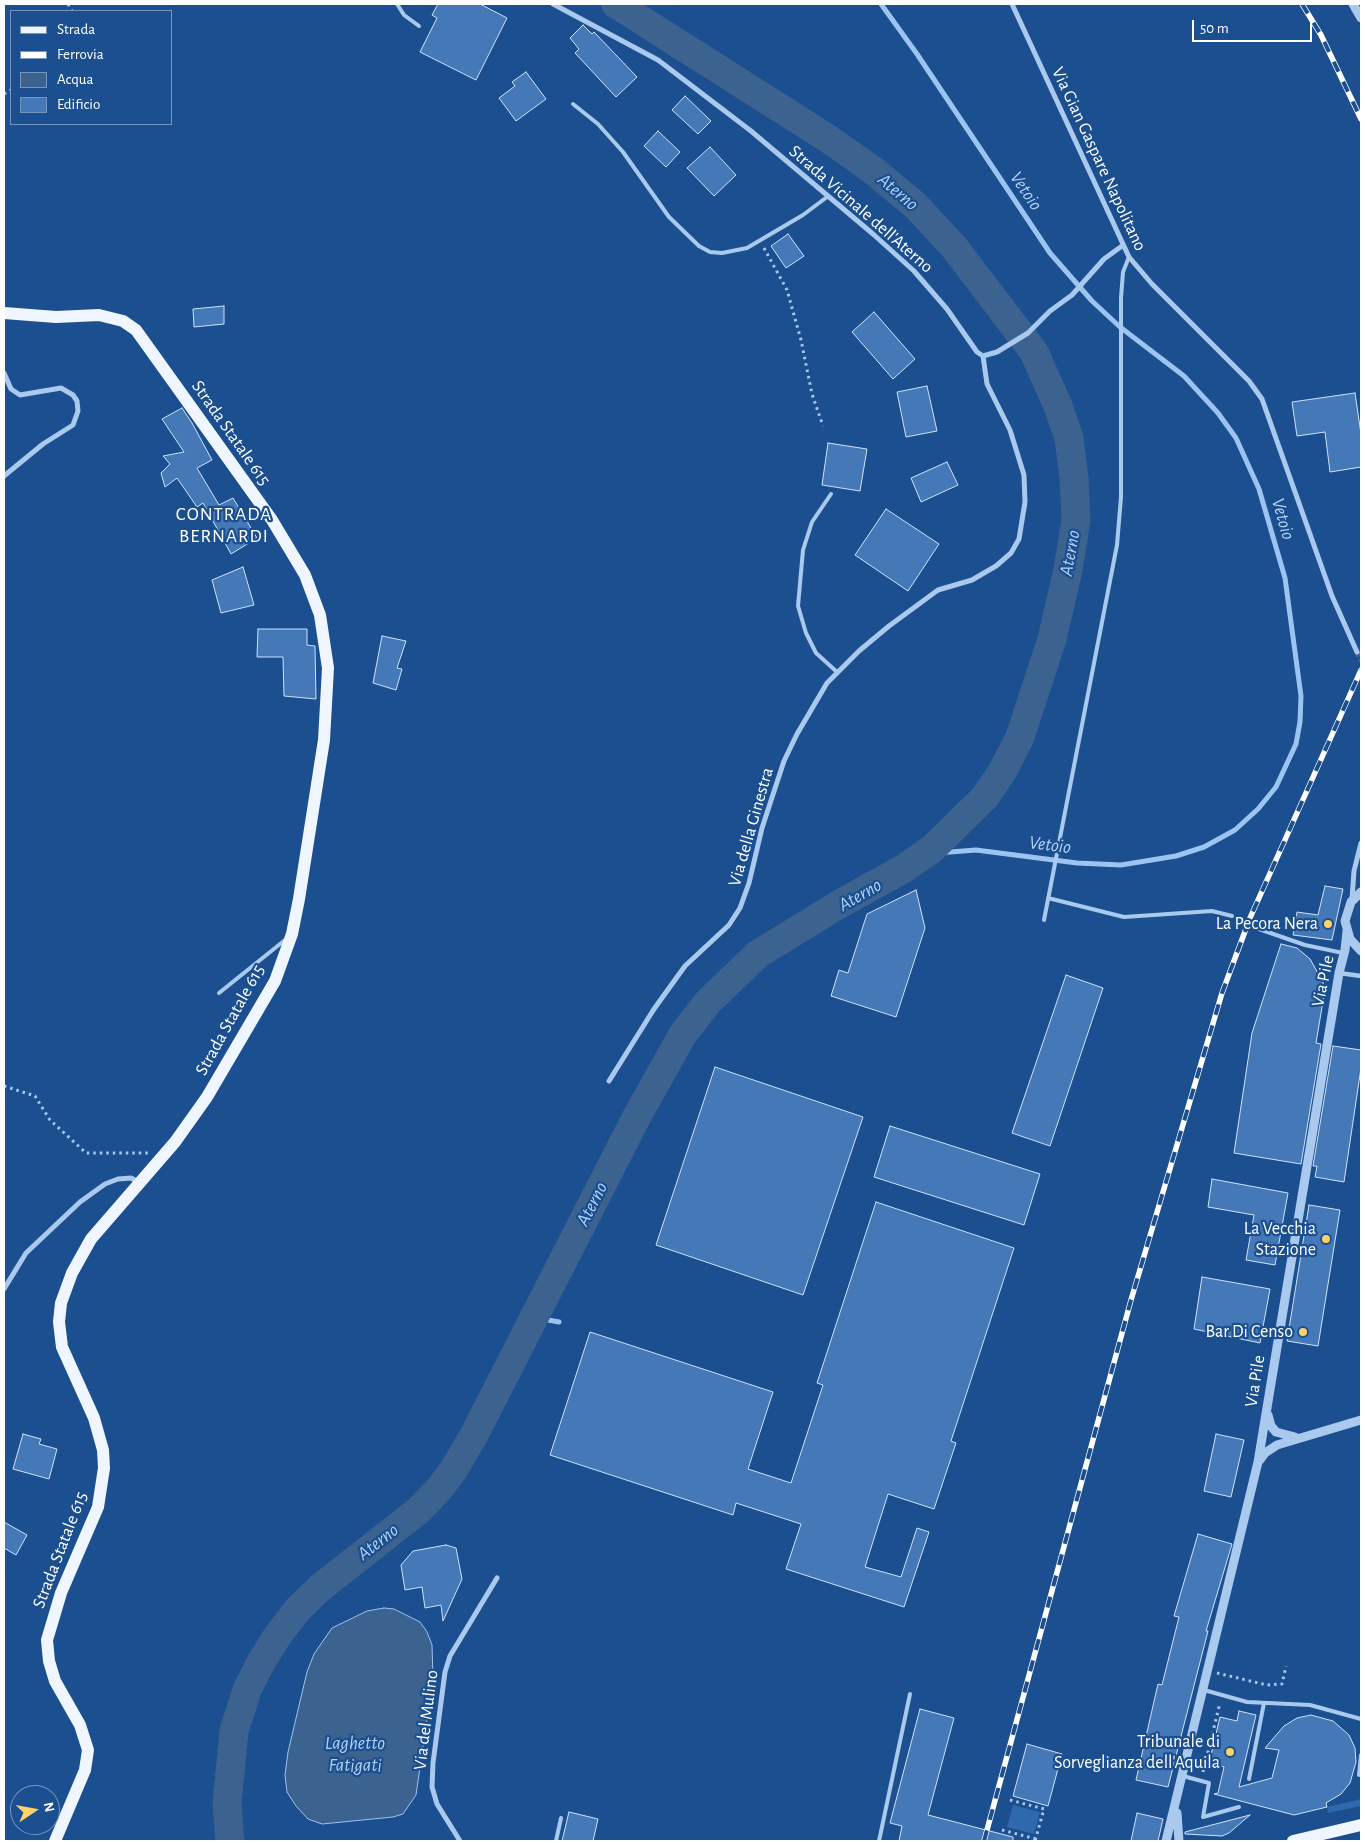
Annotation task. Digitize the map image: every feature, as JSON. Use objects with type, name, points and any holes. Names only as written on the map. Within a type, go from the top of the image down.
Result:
[{"type":"main road","name":"Strada Statale 615","points":[[4,315],[56,317],[99,315],[123,321],[136,330],[272,520],[305,575],[320,615],[328,668],[324,740],[292,934],[275,981],[207,1096],[166,1153],[97,1231],[87,1245],[69,1280],[60,1310],[62,1347],[94,1418],[103,1450],[104,1468],[98,1507],[60,1593],[48,1640],[49,1661],[55,1681],[80,1725],[88,1750],[85,1770],[55,1841]]},
{"type":"main road","points":[[1293,1841],[1361,1825]]},
{"type":"street","name":"Strada Vicinale dell'Aterno","points":[[553,4],[629,43],[670,68],[750,131],[873,234],[914,271],[947,309],[977,352],[984,356]]},
{"type":"street","name":"Via Gian Gaspare Napolitano","points":[[1012,4],[1128,257],[1152,284],[1244,375],[1262,399],[1332,596],[1357,652]]},
{"type":"street","points":[[1353,4],[1361,18]]},
{"type":"street","points":[[984,356],[991,355],[1004,348],[1028,332],[1045,315],[1072,294],[1095,269],[1122,246]]},
{"type":"street","name":"Via della Ginestra","points":[[609,1081],[654,1009],[685,966],[729,925],[740,908],[749,883],[762,828],[784,762],[818,697],[837,672],[874,638],[934,592],[972,580],[996,566],[1010,553],[1019,539],[1025,502],[1024,475],[1010,430],[987,384],[984,356]]},
{"type":"street","points":[[4,372],[11,389],[20,395],[61,388],[73,395],[77,401],[78,411],[73,425],[42,444],[4,476]]},
{"type":"street","points":[[1351,902],[1354,871],[1361,843]]},
{"type":"street","points":[[1351,902],[1361,892]]},
{"type":"street","name":"Via Pile","points":[[1166,1841],[1258,1462],[1339,973],[1345,954],[1346,916],[1351,902]]},
{"type":"street","points":[[1346,931],[1352,942],[1361,951]]},
{"type":"street","points":[[1339,973],[1361,976]]},
{"type":"street","points":[[4,1289],[29,1250],[84,1198],[104,1184],[118,1179],[131,1178],[140,1184]]},
{"type":"street","points":[[1267,1407],[1270,1423],[1276,1432],[1288,1437],[1301,1437]]},
{"type":"street","points":[[1258,1462],[1272,1447],[1361,1420]]},
{"type":"street","name":"Via del Mulino","points":[[460,1841],[437,1804],[432,1787],[433,1764],[445,1672],[453,1651],[497,1578]]},
{"type":"street","name":"Via Pile","points":[[1177,1802],[1179,1841]]},
{"type":"lane","points":[[397,4],[404,15],[419,26]]},
{"type":"lane","points":[[573,104],[602,129],[633,165],[669,217],[705,250],[716,253],[730,252],[760,241],[804,215],[827,196]]},
{"type":"lane","points":[[1044,920],[1117,544],[1121,497],[1121,285],[1128,257]]},
{"type":"lane","points":[[832,494],[812,522],[803,550],[798,606],[806,633],[816,653],[837,672]]},
{"type":"lane","points":[[1048,898],[1124,917],[1212,911],[1232,916]]},
{"type":"lane","points":[[1256,928],[1310,947],[1345,954]]},
{"type":"lane","points":[[219,993],[292,934]]},
{"type":"lane","points":[[1204,1690],[1247,1702],[1310,1705],[1361,1719]]},
{"type":"lane","points":[[879,1841],[910,1694]]},
{"type":"lane","points":[[1249,1779],[1264,1703]]},
{"type":"lane","points":[[1359,1775],[1361,1755]]},
{"type":"lane","points":[[1183,1776],[1209,1783],[1203,1816],[1239,1807]]},
{"type":"lane","points":[[556,1841],[561,1818]]},
{"type":"path","points":[[760,241],[787,290],[802,340],[812,394],[823,426]]},
{"type":"path","points":[[4,1086],[34,1096],[50,1120],[86,1153],[166,1153]]},
{"type":"path","points":[[1208,1671],[1267,1685],[1282,1684],[1286,1666]]},
{"type":"path","points":[[1201,1781],[1222,1695]]},
{"type":"path","points":[[1002,1830],[1036,1840],[1044,1809],[1010,1800]]},
{"type":"shaded area","points":[[1361,1799],[1361,1806],[1328,1813],[1327,1807]]},
{"type":"shaded area","points":[[1013,1805],[1040,1812],[1034,1834],[1007,1827]]},
{"type":"water","name":"Laghetto Fatigati","points":[[384,1608],[394,1609],[420,1622],[427,1632],[432,1645],[433,1678],[416,1795],[403,1814],[393,1817],[322,1824],[308,1819],[296,1806],[287,1792],[285,1775],[288,1752],[307,1672],[314,1654],[332,1628],[367,1611]]},
{"type":"building","points":[[438,4],[480,4],[507,18],[476,80],[420,52],[437,18],[432,15]]},
{"type":"building","points":[[583,25],[592,34],[594,32],[637,77],[616,97],[575,53],[579,49],[570,38]]},
{"type":"building","points":[[526,72],[546,99],[516,121],[499,98],[515,86],[512,82]]},
{"type":"building","points":[[685,96],[711,121],[698,134],[672,110]]},
{"type":"building","points":[[658,131],[680,152],[666,167],[644,146]]},
{"type":"building","points":[[710,147],[736,175],[714,196],[687,168]]},
{"type":"building","points":[[788,234],[804,256],[786,268],[771,246]]},
{"type":"building","points":[[224,306],[224,324],[194,327],[193,309]]},
{"type":"building","points":[[874,312],[915,359],[893,379],[852,332]]},
{"type":"building","points":[[927,386],[937,431],[906,437],[897,392]]},
{"type":"building","points":[[1355,393],[1361,434],[1361,467],[1330,472],[1325,432],[1297,436],[1292,402]]},
{"type":"building","points":[[182,408],[212,460],[197,468],[219,505],[233,498],[257,538],[231,554],[203,503],[197,507],[177,478],[165,487],[161,473],[170,464],[163,456],[184,452],[162,419]]},
{"type":"building","points":[[828,443],[867,449],[860,491],[822,485]]},
{"type":"building","points":[[947,462],[958,485],[921,502],[911,478]]},
{"type":"building","points":[[886,509],[939,544],[908,591],[855,555]]},
{"type":"building","points":[[243,567],[254,605],[221,613],[212,580]]},
{"type":"building","points":[[258,629],[307,629],[307,645],[315,646],[316,699],[284,696],[283,657],[257,657]]},
{"type":"building","points":[[382,636],[406,641],[397,668],[402,669],[396,690],[373,683]]},
{"type":"building","points":[[1325,886],[1343,889],[1332,940],[1293,935],[1297,912],[1318,915]]},
{"type":"building","points":[[916,890],[925,928],[896,1017],[831,996],[839,970],[848,973],[867,914]]},
{"type":"building","points":[[1281,944],[1297,948],[1310,959],[1323,982],[1324,995],[1316,1043],[1321,1044],[1301,1164],[1234,1153],[1252,1033]]},
{"type":"building","points":[[1066,975],[1103,988],[1050,1146],[1012,1133]]},
{"type":"building","points":[[1333,1046],[1361,1050],[1361,1068],[1344,1182],[1315,1177],[1317,1166],[1313,1166]]},
{"type":"building","points":[[715,1067],[863,1117],[803,1295],[656,1245]]},
{"type":"building","points":[[890,1126],[1040,1174],[1024,1225],[874,1177]]},
{"type":"building","points":[[1212,1179],[1288,1193],[1275,1265],[1246,1260],[1254,1215],[1208,1207]]},
{"type":"building","points":[[876,1202],[1014,1248],[951,1441],[956,1443],[934,1509],[888,1494],[865,1567],[901,1577],[917,1528],[929,1532],[904,1607],[786,1569],[801,1524],[736,1503],[733,1515],[550,1455],[590,1332],[773,1392],[748,1469],[791,1483],[823,1385],[817,1383]]},
{"type":"building","points":[[1309,1205],[1340,1210],[1318,1346],[1287,1341]]},
{"type":"building","points":[[1202,1277],[1270,1289],[1260,1343],[1194,1329]]},
{"type":"building","points":[[23,1434],[41,1439],[39,1444],[57,1449],[49,1479],[13,1469]]},
{"type":"building","points":[[1216,1434],[1244,1440],[1231,1497],[1204,1491]]},
{"type":"building","points":[[4,1522],[27,1535],[16,1555],[4,1548]]},
{"type":"building","points":[[1198,1534],[1232,1544],[1206,1631],[1208,1631],[1168,1787],[1136,1780],[1158,1684],[1162,1685],[1179,1617],[1174,1616]]},
{"type":"building","points":[[446,1545],[456,1548],[462,1579],[443,1621],[441,1605],[425,1608],[422,1587],[405,1590],[401,1565],[413,1551]]},
{"type":"building","points":[[920,1709],[954,1718],[928,1815],[1013,1837],[1013,1841],[899,1841],[902,1826],[890,1823]]},
{"type":"building","points":[[1239,1711],[1256,1715],[1239,1787],[1272,1778],[1279,1750],[1265,1748],[1284,1726],[1297,1718],[1311,1715],[1333,1721],[1349,1735],[1355,1748],[1356,1762],[1350,1783],[1341,1794],[1326,1803],[1327,1807],[1294,1815],[1214,1794],[1218,1793],[1224,1767],[1209,1763],[1220,1717],[1237,1721]]},
{"type":"building","points":[[1027,1744],[1062,1754],[1048,1806],[1013,1796]]},
{"type":"building","points":[[569,1812],[598,1819],[593,1841],[562,1841]]},
{"type":"building","points":[[1137,1813],[1163,1819],[1158,1841],[1131,1841]]},
{"type":"building","points":[[1250,1815],[1229,1833],[1222,1836],[1185,1834],[1185,1832]]},
{"type":"waterway","name":"Aterno","points":[[230,1841],[227,1804],[234,1731],[247,1690],[261,1662],[278,1635],[298,1609],[321,1587],[419,1510],[440,1488],[454,1469],[474,1435],[636,1118],[683,1034],[708,1002],[758,954],[838,905],[903,869],[932,849],[985,797],[1002,772],[1020,737],[1052,639],[1068,570],[1076,520],[1074,478],[1069,438],[1058,406],[1034,352],[954,247],[916,206],[874,171],[827,138],[616,4]]},
{"type":"waterway","name":"Vetoio","points":[[881,4],[917,54],[1050,253],[1092,301],[1120,327],[1184,376],[1218,413],[1236,438],[1259,489],[1285,578],[1301,696],[1300,722],[1296,744],[1276,787],[1258,809],[1235,830],[1204,847],[1176,856],[1121,865],[1077,863],[976,850],[937,853],[918,859]]},
{"type":"waterway","points":[[530,1323],[543,1319],[559,1322]]},
{"type":"tunnel","points":[[1357,652],[1361,661]]},
{"type":"railway","points":[[1302,4],[1321,35],[1361,119]]},
{"type":"railway","points":[[984,1841],[1131,1300],[1222,993],[1250,918],[1361,670]]},
{"type":"place","name":"La Pecora Nera","points":[[1328,924]]},
{"type":"place","name":"La Vecchia Stazione","points":[[1326,1239]]},
{"type":"place","name":"Bar Di Censo","points":[[1303,1332]]},
{"type":"place","name":"Tribunale di Sorveglianza dell'Aquila","points":[[1230,1752]]},
{"type":"district","name":"CONTRADA BERNARDI","points":[[224,525]]}]
